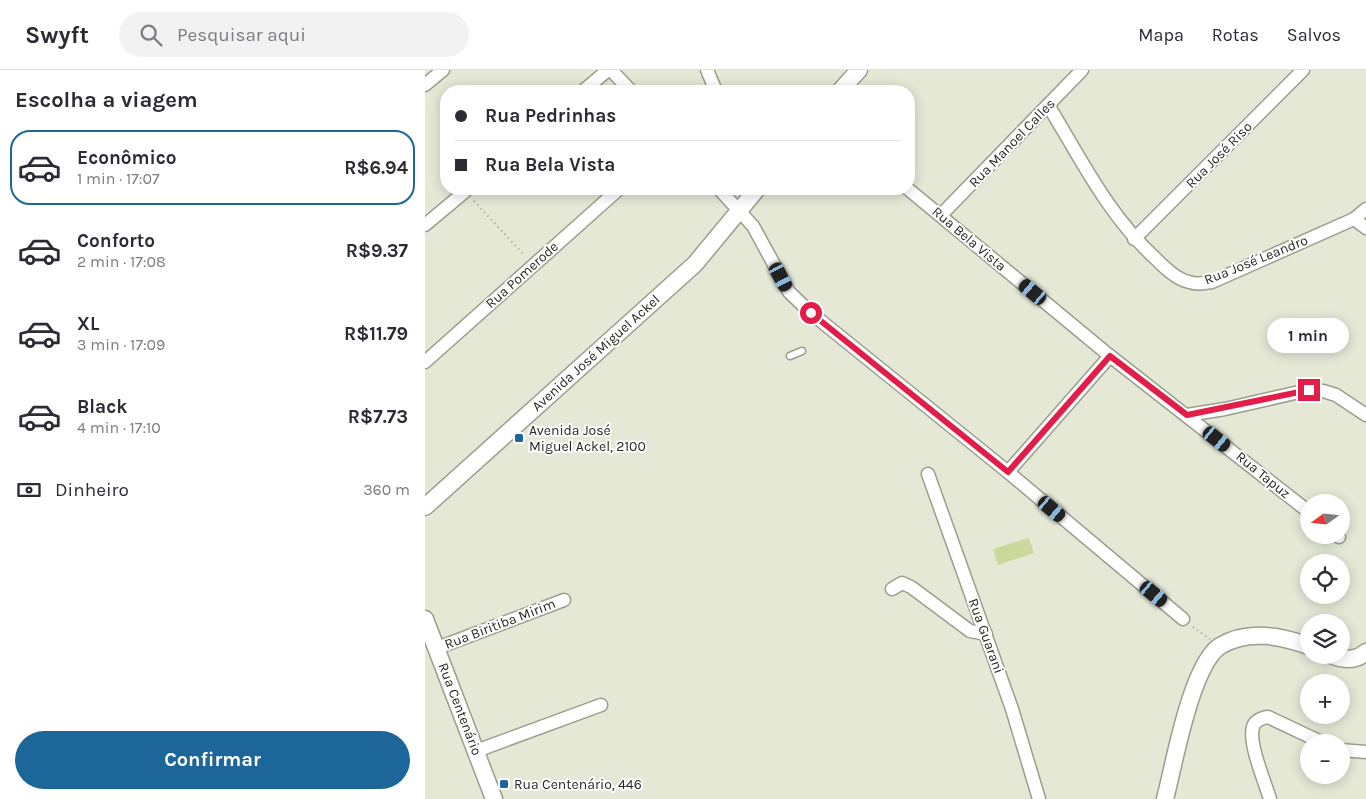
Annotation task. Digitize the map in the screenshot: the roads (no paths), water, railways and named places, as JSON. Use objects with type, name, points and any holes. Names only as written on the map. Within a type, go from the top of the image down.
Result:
[{"type":"street","points":[[425,85],[443,70]]},
{"type":"street","points":[[591,85],[610,70],[625,85]]},
{"type":"street","points":[[707,70],[713,85]]},
{"type":"street","points":[[845,85],[859,70]]},
{"type":"street","name":"Rua Manoel Calles","points":[[941,215],[1082,70]]},
{"type":"street","name":"Rua José Riso","points":[[1134,239],[1303,70]]},
{"type":"street","name":"Rua José Leandro","points":[[1048,105],[1102,196],[1134,239],[1180,279],[1201,284],[1212,282],[1354,219],[1366,209]]},
{"type":"street","points":[[425,226],[461,195]]},
{"type":"street","name":"Rua Pomerode","points":[[425,362],[612,195]]},
{"type":"street","points":[[725,195],[758,233],[789,292],[811,313],[1008,472],[1183,619]]},
{"type":"street","name":"Avenida José Miguel Ackel","points":[[425,507],[695,264],[752,195]]},
{"type":"street","name":"Rua Bela Vista","points":[[915,195],[1110,356],[1187,415]]},
{"type":"street","points":[[1354,219],[1366,228]]},
{"type":"street","points":[[1008,472],[1110,356]]},
{"type":"street","points":[[1187,415],[1225,409],[1309,390],[1323,391],[1336,396],[1366,413]]},
{"type":"street","points":[[1217,439],[1212,423],[1225,409]]},
{"type":"street","name":"Rua Tapuz","points":[[1187,415],[1300,505]]},
{"type":"street","name":"Rua Guarani","points":[[928,474],[986,634],[1035,780],[1039,799]]},
{"type":"street","points":[[892,589],[902,583],[911,587],[970,631],[986,634]]},
{"type":"street","name":"Rua Biritiba Mirim","points":[[437,648],[564,600]]},
{"type":"street","name":"Rua Centenário","points":[[425,619],[494,799]]},
{"type":"street","points":[[1165,799],[1191,697],[1199,676],[1219,646],[1257,635],[1272,636],[1300,644]]},
{"type":"street","points":[[1350,659],[1354,659],[1366,652]]},
{"type":"street","points":[[476,751],[601,706]]},
{"type":"street","points":[[1270,799],[1253,743],[1253,728],[1259,719],[1269,716],[1305,734]]},
{"type":"street","points":[[1350,751],[1366,752]]},
{"type":"lane","points":[[790,356],[802,351]]},
{"type":"place","name":"Avenida José Miguel Ackel, 2100","points":[[519,438]]},
{"type":"place","name":"Rua Centenário, 446","points":[[504,784]]}]
